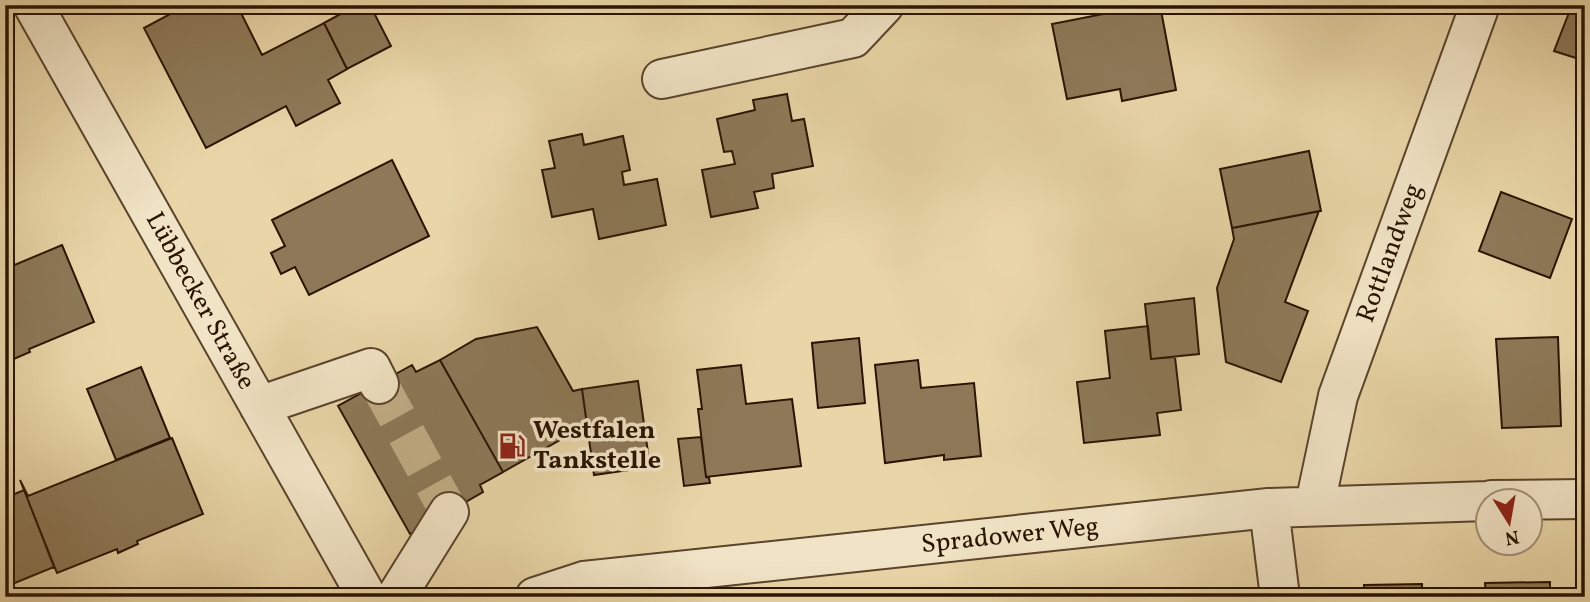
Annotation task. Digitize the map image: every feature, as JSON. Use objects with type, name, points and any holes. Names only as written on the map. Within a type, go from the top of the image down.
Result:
[{"type":"street","name":"Lübbecker Straße","points":[[33,5],[367,597]]},
{"type":"street","points":[[662,79],[853,37],[884,5]]},
{"type":"street","name":"Rottlandweg","points":[[1315,504],[1338,396],[1480,5]]},
{"type":"street","points":[[259,406],[371,368],[379,384]]},
{"type":"street","name":"Spradower Weg","points":[[1544,499],[1585,499]]},
{"type":"street","name":"Spradower Weg","points":[[535,597],[584,581],[1269,508],[1315,504],[1474,500]]},
{"type":"street","points":[[1269,508],[1280,597]]},
{"type":"street","points":[[396,597],[449,512]]},
{"type":"building","points":[[187,5],[237,5],[262,55],[324,23],[347,69],[328,80],[340,103],[296,126],[286,106],[206,148],[144,28]]},
{"type":"building","points":[[357,5],[370,5],[391,46],[347,69],[324,23]]},
{"type":"building","points":[[1160,5],[1176,90],[1122,101],[1120,89],[1067,99],[1052,24]]},
{"type":"building","points":[[1572,5],[1585,5],[1585,61],[1554,51]]},
{"type":"building","points":[[787,94],[792,121],[804,119],[813,166],[772,174],[774,188],[754,192],[758,208],[711,217],[702,170],[735,164],[732,151],[724,152],[717,119],[755,110],[753,100]]},
{"type":"building","points":[[582,134],[584,145],[623,136],[630,170],[622,172],[624,185],[657,179],[666,225],[599,239],[593,209],[552,217],[542,170],[555,168],[549,141]]},
{"type":"building","points":[[1309,151],[1321,211],[1232,228],[1220,169]]},
{"type":"building","points":[[392,160],[429,236],[309,295],[295,267],[281,274],[271,253],[285,246],[272,220]]},
{"type":"building","points":[[1501,192],[1572,219],[1550,278],[1479,251]]},
{"type":"building","points":[[1319,211],[1285,302],[1308,311],[1281,382],[1226,362],[1217,288],[1234,239],[1232,228]]},
{"type":"building","points":[[62,245],[94,322],[29,349],[30,352],[9,361],[8,357],[5,359],[5,269]]},
{"type":"building","points":[[1194,298],[1199,354],[1151,359],[1145,304]]},
{"type":"building","points":[[1148,326],[1151,359],[1175,357],[1181,410],[1157,413],[1160,435],[1084,443],[1077,382],[1110,378],[1105,331]]},
{"type":"building","points":[[537,327],[573,391],[582,389],[587,425],[503,472],[440,360],[476,339]]},
{"type":"building","points":[[1558,337],[1561,426],[1502,428],[1496,339]]},
{"type":"building","points":[[859,338],[865,403],[818,408],[812,343]]},
{"type":"building","points":[[440,360],[503,472],[480,485],[483,492],[410,534],[338,406],[412,365],[416,372]]},
{"type":"building","points":[[918,360],[921,388],[974,383],[981,456],[944,460],[944,455],[885,463],[875,365]]},
{"type":"building","points":[[741,365],[746,404],[792,399],[801,466],[706,477],[698,409],[702,409],[697,370]]},
{"type":"building","points":[[141,367],[170,438],[116,460],[87,389]]},
{"type":"building","points":[[638,381],[650,467],[594,475],[582,389]]},
{"type":"building","points":[[701,437],[706,477],[710,483],[684,486],[678,439]]},
{"type":"building","points":[[172,438],[203,514],[137,541],[138,544],[118,553],[117,549],[57,573],[20,480],[28,496]]},
{"type":"building","points":[[24,490],[54,567],[5,587],[5,498]]},
{"type":"building","points":[[1550,582],[1550,590],[1582,589],[1582,597],[1486,597],[1485,583]]},
{"type":"building","points":[[1422,584],[1422,597],[1365,597],[1364,585]]},
{"type":"tunnel","points":[[379,384],[449,512]]},
{"type":"place","name":"Westfalen Tankstelle","points":[[512,446]]}]
